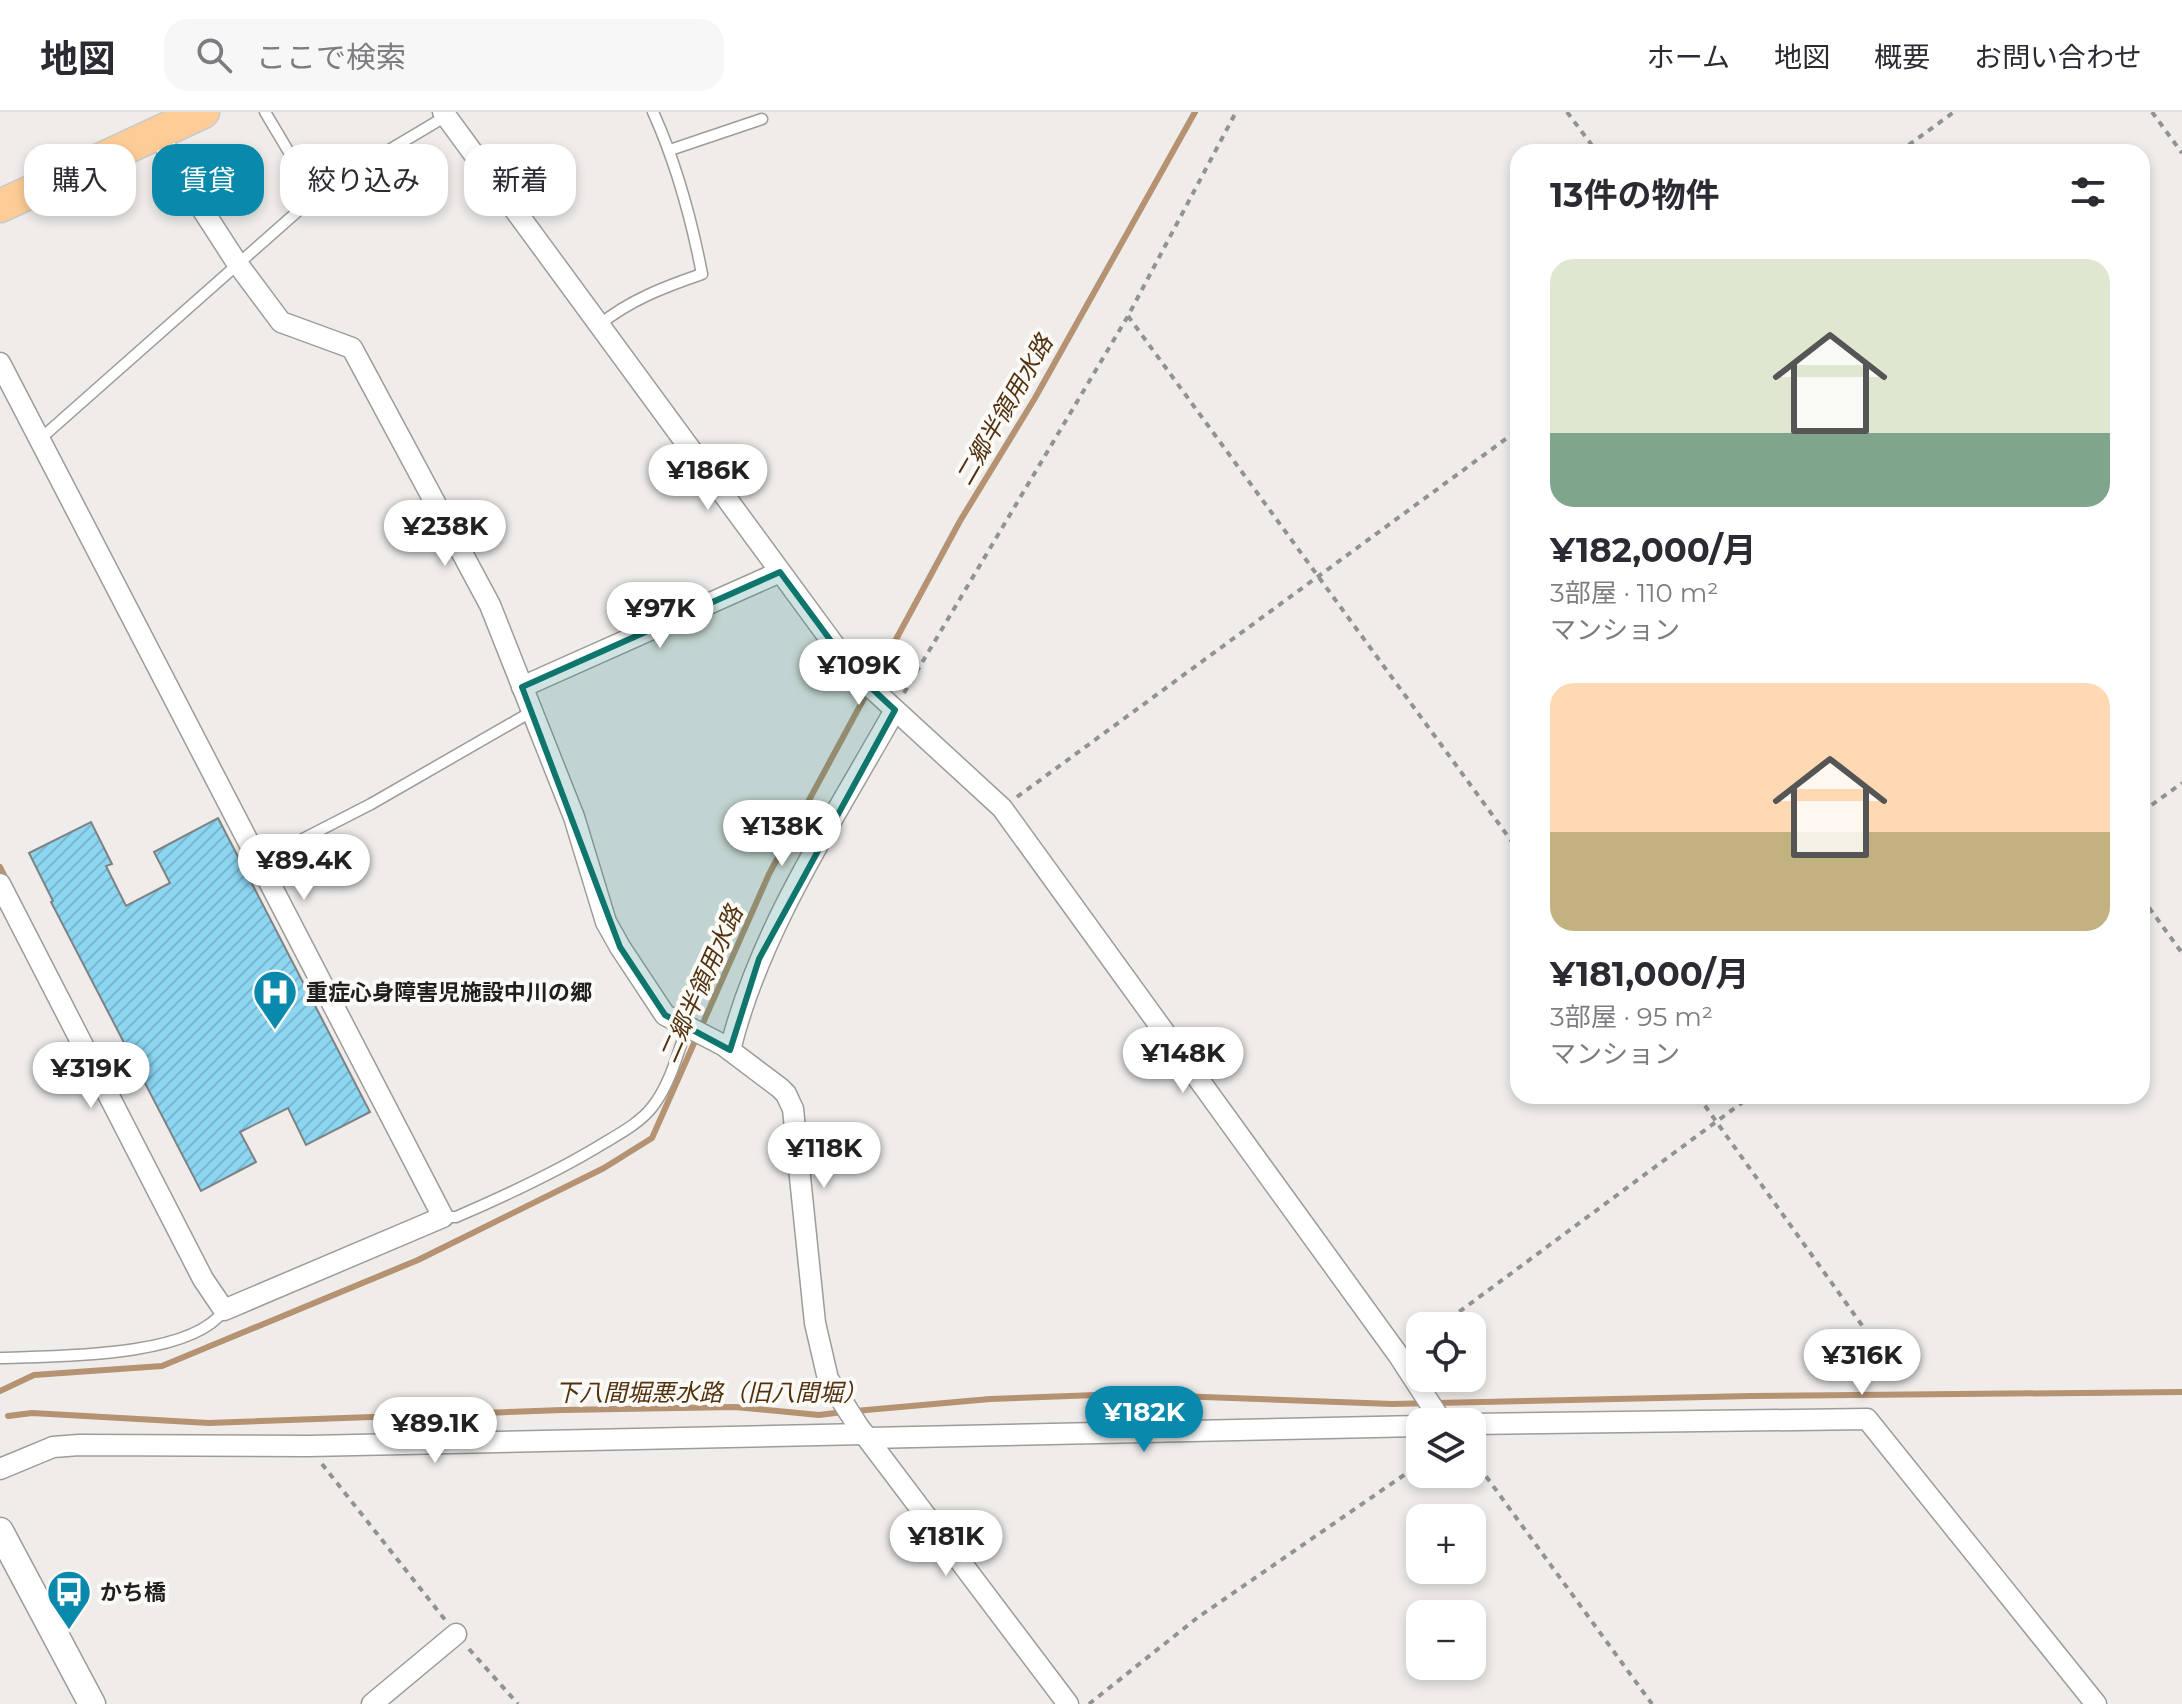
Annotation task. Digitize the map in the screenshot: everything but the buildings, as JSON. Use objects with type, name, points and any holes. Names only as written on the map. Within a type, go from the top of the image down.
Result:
[{"type":"main road","points":[[0,206],[203,112]]},
{"type":"street","points":[[444,114],[854,672],[1002,808],[1399,1356],[1433,1408]]},
{"type":"street","points":[[159,132],[172,161],[237,263],[281,322],[352,348],[490,605],[574,817],[606,922],[665,1015],[726,1048],[786,1094],[793,1109],[815,1323],[828,1379],[863,1433],[1068,1704]]},
{"type":"street","points":[[0,363],[443,1217],[224,1310],[203,1279],[0,884]]},
{"type":"street","points":[[522,687],[780,572]]},
{"type":"street","points":[[726,1048],[759,959],[895,710]]},
{"type":"street","points":[[1486,1424],[1867,1419],[2096,1704]]},
{"type":"street","points":[[0,1469],[53,1447],[308,1446],[863,1433],[1406,1426]]},
{"type":"street","points":[[0,1531],[92,1704]]},
{"type":"street","points":[[372,1704],[456,1634]]},
{"type":"lane","points":[[265,112],[284,144]]},
{"type":"lane","points":[[599,325],[622,307],[666,286],[702,274],[689,209],[670,150],[653,112]]},
{"type":"lane","points":[[400,144],[444,114]]},
{"type":"lane","points":[[670,150],[762,119]]},
{"type":"lane","points":[[39,440],[292,216]]},
{"type":"lane","points":[[258,862],[371,804],[531,712]]},
{"type":"lane","points":[[443,1217],[456,1217],[550,1174],[643,1117],[655,1104],[687,1027]]},
{"type":"lane","points":[[0,1358],[152,1348],[217,1321],[224,1310]]},
{"type":"path","points":[[895,710],[1128,316],[1236,112]]},
{"type":"path","points":[[1567,112],[1591,144]]},
{"type":"path","points":[[1910,144],[1954,112]]},
{"type":"path","points":[[2152,112],[2182,153]]},
{"type":"path","points":[[1128,316],[1510,839]]},
{"type":"path","points":[[1002,808],[1510,436]]},
{"type":"path","points":[[2150,806],[2182,783]]},
{"type":"path","points":[[2150,909],[2182,953]]},
{"type":"path","points":[[1704,1104],[1889,1363]]},
{"type":"path","points":[[1459,1312],[1740,1104]]},
{"type":"path","points":[[308,1446],[456,1634],[518,1704]]},
{"type":"path","points":[[1089,1704],[1197,1618],[1406,1474]]},
{"type":"path","points":[[1486,1476],[1652,1704]]},
{"type":"highlighted area","points":[[780,572],[854,672],[895,710],[759,959],[730,1050],[665,1015],[620,947],[522,687]]},
{"type":"waterway","name":"二郷半領用水路","points":[[0,1391],[34,1375],[162,1366],[418,1260],[604,1168],[652,1138],[769,874],[960,521],[1035,398],[1195,112]]},
{"type":"waterway","points":[[0,867],[7,881]]},
{"type":"waterway","name":"下八間堀悪水路（旧八間堀）","points":[[855,1411],[990,1399],[1123,1394],[1392,1404],[1751,1396],[2182,1392]]},
{"type":"waterway","name":"下八間堀悪水路（旧八間堀）","points":[[8,1416],[32,1413],[209,1423],[562,1410],[735,1407],[819,1415],[843,1412]]},
{"type":"place","name":"重症心身障害児施設中川の郷","points":[[275,1031]]},
{"type":"place","name":"かち橋","points":[[69,1631]]}]
